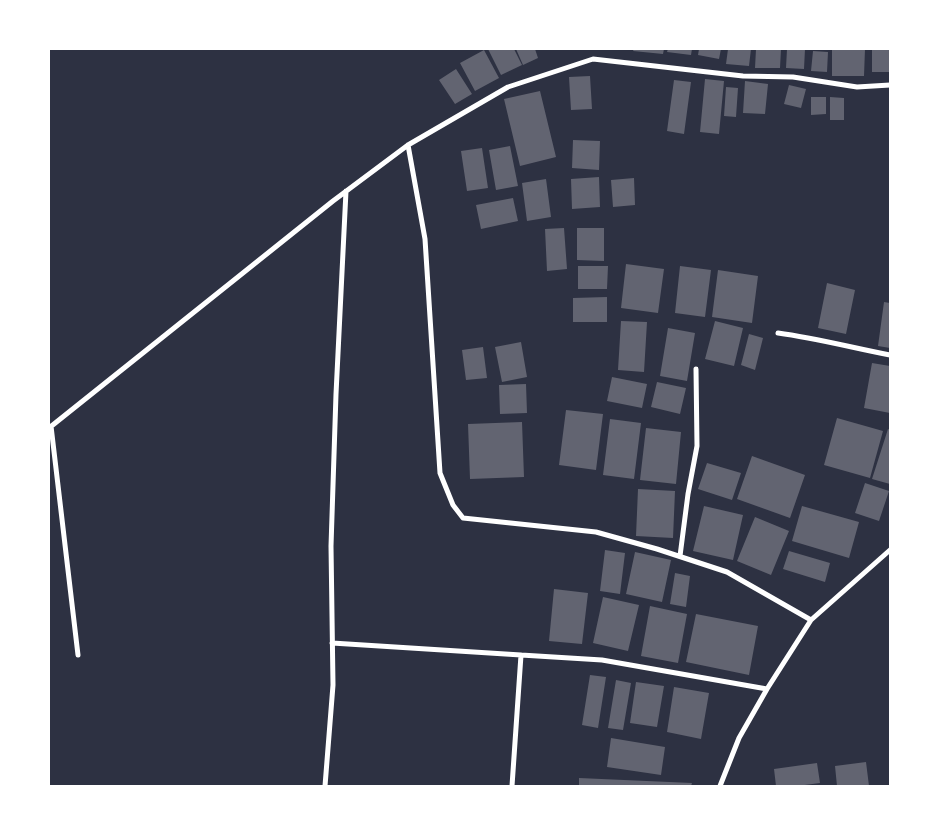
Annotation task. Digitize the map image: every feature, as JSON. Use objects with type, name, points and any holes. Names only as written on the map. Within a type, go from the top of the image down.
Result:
[{"type":"street","points":[[78,656],[50,427],[346,191],[408,145],[508,87],[593,59],[743,76],[793,77],[857,87],[890,85]]},
{"type":"street","points":[[408,145],[425,238],[440,473],[453,504],[464,518],[596,532],[680,556],[727,572],[811,620]]},
{"type":"street","points":[[325,786],[333,685],[332,527],[336,385],[346,191]]},
{"type":"street","points":[[778,333],[809,337],[890,355]]},
{"type":"street","points":[[680,556],[688,494],[697,446],[696,370]]},
{"type":"street","points":[[720,786],[740,738],[767,689],[811,620],[890,550]]},
{"type":"street","points":[[332,643],[602,660],[767,689]]},
{"type":"street","points":[[512,786],[521,655]]},
{"type":"building","points":[[488,49],[514,49],[522,65],[501,75]]},
{"type":"building","points":[[516,49],[535,49],[538,58],[523,65]]},
{"type":"building","points":[[634,49],[664,49],[663,54],[633,51]]},
{"type":"building","points":[[668,49],[692,49],[691,55],[667,52]]},
{"type":"building","points":[[699,49],[721,49],[719,59],[698,55]]},
{"type":"building","points":[[728,49],[751,49],[749,66],[726,64]]},
{"type":"building","points":[[756,49],[781,49],[780,68],[755,68]]},
{"type":"building","points":[[787,49],[805,49],[804,69],[786,68]]},
{"type":"building","points":[[832,49],[865,49],[864,76],[832,76]]},
{"type":"building","points":[[872,49],[890,49],[890,72],[872,72]]},
{"type":"building","points":[[484,50],[499,78],[475,91],[460,63]]},
{"type":"building","points":[[813,51],[828,52],[827,72],[811,71]]},
{"type":"building","points":[[456,69],[472,94],[455,104],[439,80]]},
{"type":"building","points":[[590,76],[592,109],[571,110],[569,77]]},
{"type":"building","points":[[705,79],[724,81],[719,134],[700,132]]},
{"type":"building","points":[[674,80],[691,82],[684,134],[667,131]]},
{"type":"building","points":[[745,81],[768,84],[765,114],[743,113]]},
{"type":"building","points":[[789,85],[806,89],[801,108],[784,104]]},
{"type":"building","points":[[726,87],[738,88],[736,117],[724,116]]},
{"type":"building","points":[[540,91],[556,157],[520,166],[504,99]]},
{"type":"building","points":[[811,97],[826,97],[826,114],[811,115]]},
{"type":"building","points":[[830,97],[844,98],[844,120],[830,120]]},
{"type":"building","points":[[573,140],[600,141],[599,170],[572,168]]},
{"type":"building","points":[[510,146],[518,186],[496,190],[489,150]]},
{"type":"building","points":[[482,148],[488,188],[467,191],[461,151]]},
{"type":"building","points":[[599,177],[600,207],[572,209],[571,179]]},
{"type":"building","points":[[634,178],[635,205],[613,207],[611,180]]},
{"type":"building","points":[[546,179],[551,217],[527,221],[522,183]]},
{"type":"building","points":[[513,198],[518,221],[481,229],[476,205]]},
{"type":"building","points":[[564,228],[567,269],[547,271],[545,229]]},
{"type":"building","points":[[577,228],[604,228],[604,261],[577,260]]},
{"type":"building","points":[[626,264],[664,269],[658,313],[621,308]]},
{"type":"building","points":[[578,266],[608,266],[607,289],[578,289]]},
{"type":"building","points":[[680,266],[711,270],[705,317],[675,313]]},
{"type":"building","points":[[718,270],[758,276],[752,323],[712,317]]},
{"type":"building","points":[[827,283],[855,290],[846,334],[818,328]]},
{"type":"building","points":[[607,297],[607,322],[573,322],[573,298]]},
{"type":"building","points":[[884,302],[890,303],[890,348],[878,346]]},
{"type":"building","points":[[621,321],[647,322],[644,372],[618,370]]},
{"type":"building","points":[[715,321],[743,328],[734,366],[705,359]]},
{"type":"building","points":[[668,328],[695,333],[687,381],[660,376]]},
{"type":"building","points":[[749,334],[763,338],[755,370],[741,365]]},
{"type":"building","points":[[521,342],[527,377],[502,382],[495,347]]},
{"type":"building","points":[[483,347],[487,378],[466,380],[462,350]]},
{"type":"building","points":[[872,363],[890,366],[890,413],[864,408]]},
{"type":"building","points":[[612,377],[647,384],[642,408],[607,401]]},
{"type":"building","points":[[657,382],[686,388],[680,414],[651,407]]},
{"type":"building","points":[[526,384],[527,413],[500,414],[499,385]]},
{"type":"building","points":[[566,410],[603,414],[596,470],[559,465]]},
{"type":"building","points":[[837,418],[883,431],[870,478],[824,465]]},
{"type":"building","points":[[610,419],[641,423],[634,479],[603,475]]},
{"type":"building","points":[[522,422],[524,477],[470,479],[468,424]]},
{"type":"building","points":[[646,428],[681,432],[676,484],[640,480]]},
{"type":"building","points":[[888,429],[890,430],[890,484],[872,479]]},
{"type":"building","points":[[752,456],[805,475],[790,518],[737,499]]},
{"type":"building","points":[[707,463],[741,473],[732,500],[698,489]]},
{"type":"building","points":[[865,483],[889,491],[879,521],[855,513]]},
{"type":"building","points":[[638,489],[675,491],[673,538],[636,536]]},
{"type":"building","points":[[704,506],[743,515],[733,560],[693,551]]},
{"type":"building","points":[[802,506],[859,522],[849,558],[792,541]]},
{"type":"building","points":[[755,517],[789,531],[771,575],[737,561]]},
{"type":"building","points":[[605,550],[625,553],[620,594],[600,591]]},
{"type":"building","points":[[789,551],[830,563],[825,582],[783,569]]},
{"type":"building","points":[[635,552],[671,560],[662,602],[626,594]]},
{"type":"building","points":[[675,573],[690,576],[686,607],[670,604]]},
{"type":"building","points":[[554,589],[588,593],[582,644],[549,641]]},
{"type":"building","points":[[603,597],[639,605],[628,651],[593,643]]},
{"type":"building","points":[[650,606],[687,614],[678,663],[641,656]]},
{"type":"building","points":[[696,614],[758,626],[749,675],[686,662]]},
{"type":"building","points":[[590,675],[606,677],[598,728],[582,725]]},
{"type":"building","points":[[616,680],[631,683],[623,730],[608,728]]},
{"type":"building","points":[[636,682],[664,686],[657,727],[630,723]]},
{"type":"building","points":[[674,687],[709,693],[701,739],[667,732]]},
{"type":"building","points":[[611,738],[665,747],[661,775],[607,767]]},
{"type":"building","points":[[866,762],[869,786],[837,786],[835,766]]},
{"type":"building","points":[[817,763],[820,783],[776,786],[774,769]]},
{"type":"building","points":[[579,778],[692,783],[691,786],[579,786]]}]
